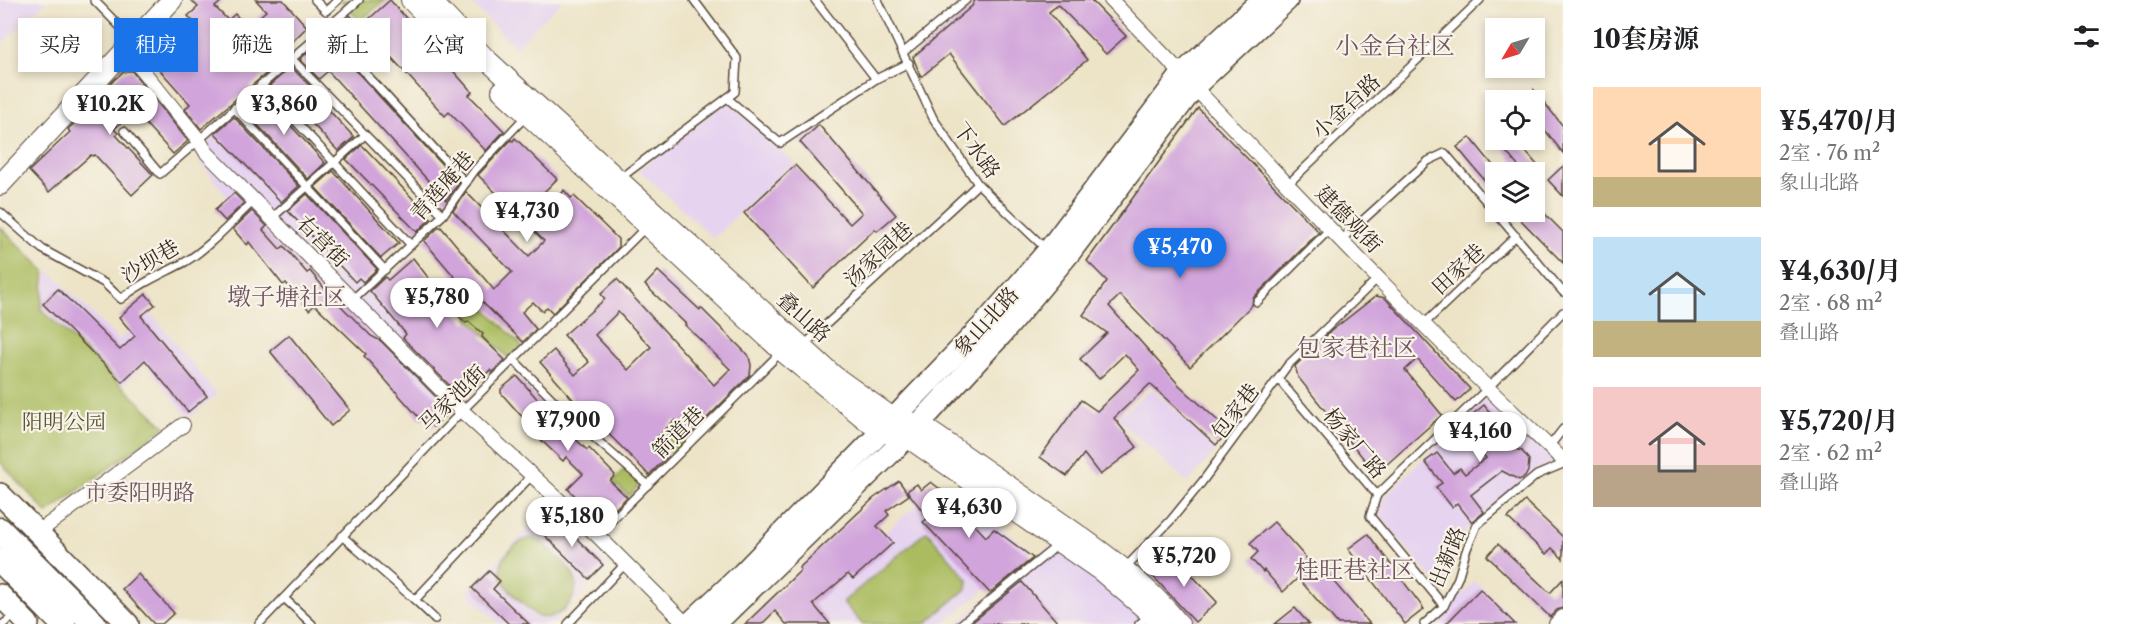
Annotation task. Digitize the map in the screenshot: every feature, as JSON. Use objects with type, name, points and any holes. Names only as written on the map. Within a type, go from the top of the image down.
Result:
[{"type":"highway","points":[[0,530],[94,624]]},
{"type":"highway","points":[[0,560],[24,612],[63,624]]},
{"type":"main road","points":[[154,18],[172,0]]},
{"type":"main road","name":"叠山路","points":[[411,0],[475,66],[782,351],[887,426],[913,430],[1125,569],[1160,600],[1179,624]]},
{"type":"main road","name":"叠山路","points":[[430,0],[486,59],[887,426]]},
{"type":"main road","name":"象山北路","points":[[715,624],[913,430],[1001,335],[1071,251],[1189,80],[1287,0]]},
{"type":"main road","name":"象山北路","points":[[688,624],[742,574],[987,321],[1257,2]]},
{"type":"main road","points":[[0,185],[114,60]]},
{"type":"main road","name":"叠山路","points":[[913,430],[1101,571],[1149,621]]},
{"type":"main road","points":[[0,494],[128,624]]},
{"type":"main road","points":[[0,595],[24,612]]},
{"type":"street","name":"建德观街","points":[[1111,0],[1377,279],[1563,462]]},
{"type":"street","name":"右营街","points":[[149,72],[206,152],[462,411],[597,535],[688,624]]},
{"type":"street","points":[[37,533],[183,425]]},
{"type":"street","points":[[1556,624],[1563,617]]},
{"type":"lane","points":[[94,0],[114,25]]},
{"type":"lane","points":[[315,0],[326,11],[338,0]]},
{"type":"lane","points":[[337,18],[359,0]]},
{"type":"lane","points":[[619,179],[735,92],[737,58],[694,0]]},
{"type":"lane","points":[[815,0],[876,80]]},
{"type":"lane","name":"下水路","points":[[879,0],[933,118],[978,184],[1047,251]]},
{"type":"lane","points":[[904,52],[966,0]]},
{"type":"lane","name":"小金台路","points":[[1287,185],[1480,0]]},
{"type":"lane","points":[[294,55],[306,45]]},
{"type":"lane","points":[[294,61],[443,214]]},
{"type":"lane","points":[[727,98],[780,143],[876,80],[909,63]]},
{"type":"lane","points":[[124,131],[160,174],[275,72]]},
{"type":"lane","points":[[364,72],[466,183]]},
{"type":"lane","points":[[261,84],[411,245]]},
{"type":"lane","points":[[234,108],[385,270]]},
{"type":"lane","name":"青莲庵巷","points":[[352,300],[443,214],[475,170],[528,115]]},
{"type":"lane","points":[[272,218],[365,135]]},
{"type":"lane","points":[[1341,240],[1428,161],[1444,153],[1563,292]]},
{"type":"lane","name":"汤家园巷","points":[[801,348],[978,184]]},
{"type":"lane","name":"沙坝巷","points":[[0,212],[42,249],[104,283],[121,299],[133,289],[194,255],[254,201]]},
{"type":"lane","name":"马家池街","points":[[259,624],[462,411],[647,226]]},
{"type":"lane","points":[[1257,302],[1330,229]]},
{"type":"lane","name":"田家巷","points":[[1423,325],[1516,236]]},
{"type":"lane","name":"包家巷","points":[[1125,569],[1171,520],[1202,482],[1288,365],[1377,279]]},
{"type":"lane","name":"杨家厂路","points":[[1279,380],[1377,495],[1563,312]]},
{"type":"lane","name":"箭道巷","points":[[597,535],[782,351]]},
{"type":"lane","points":[[513,359],[567,413],[648,485]]},
{"type":"lane","points":[[1549,447],[1563,429]]},
{"type":"lane","name":"出新路","points":[[1424,624],[1444,606],[1458,578],[1477,525],[1537,475],[1563,462]]},
{"type":"lane","points":[[415,600],[532,475]]},
{"type":"lane","points":[[1377,495],[1370,516],[1444,606]]},
{"type":"lane","points":[[342,536],[435,619]]},
{"type":"lane","points":[[961,624],[1060,542]]},
{"type":"lane","points":[[568,624],[626,563]]},
{"type":"lane","points":[[284,598],[312,624]]},
{"type":"shaded area","points":[[0,0],[47,0],[28,18],[18,18],[18,28],[0,45]]},
{"type":"shaded area","points":[[468,0],[563,0],[515,47]]},
{"type":"shaded area","points":[[727,101],[794,162],[713,238],[639,170]]},
{"type":"shaded area","points":[[225,128],[474,391],[435,424],[249,227],[194,153]]},
{"type":"shaded area","points":[[48,270],[119,340],[150,312],[217,395],[189,418],[145,364],[123,385],[42,308]]},
{"type":"shaded area","points":[[1152,389],[1216,449],[1188,483],[1117,418]]},
{"type":"shaded area","points":[[1486,397],[1555,462],[1535,470],[1464,532],[1457,546],[1445,594],[1378,514],[1384,497]]},
{"type":"shaded area","points":[[940,484],[1031,550],[944,624],[782,624]]},
{"type":"shaded area","points":[[548,507],[609,565],[553,624],[500,624],[467,593]]},
{"type":"shaded area","points":[[1052,545],[1099,579],[1147,624],[956,624]]},
{"type":"shaded area","points":[[1475,581],[1519,624],[1434,624]]},
{"type":"green space","points":[[340,0],[386,0],[364,18],[357,18]]},
{"type":"green space","name":"阳明公园","points":[[0,227],[45,271],[41,309],[165,427],[47,513],[0,462]]},
{"type":"green space","points":[[481,304],[522,346],[509,359],[468,318]]},
{"type":"green space","points":[[676,425],[689,438],[672,454],[660,442]]},
{"type":"green space","points":[[625,468],[641,483],[629,496],[613,482]]},
{"type":"green space","points":[[927,531],[968,580],[967,588],[925,624],[862,624],[843,602]]},
{"type":"green space","points":[[531,538],[546,546],[566,565],[575,579],[576,586],[571,601],[566,608],[552,616],[537,616],[509,590],[501,574],[501,565],[507,553],[520,542]]},
{"type":"building","points":[[191,0],[223,0],[215,7],[226,18],[210,18],[210,72],[268,72],[201,129],[185,109],[190,104],[162,72],[198,72],[198,18],[188,16],[198,7]]},
{"type":"building","points":[[256,0],[283,0],[306,28],[294,40],[294,18],[258,18],[266,11]]},
{"type":"building","points":[[390,0],[406,18],[402,18],[402,69],[390,56],[390,18],[370,18]]},
{"type":"building","points":[[975,0],[1091,0],[1126,36],[1106,54],[1058,5],[1049,12],[1087,60],[1005,126],[949,54],[921,77],[913,57],[972,6]]},
{"type":"building","points":[[306,54],[306,65],[300,59]]},
{"type":"building","points":[[294,70],[354,137],[338,151],[307,118],[303,121],[270,85],[285,72],[294,72]]},
{"type":"building","points":[[133,72],[188,141],[173,154],[134,111],[114,129],[118,133],[116,135],[153,175],[132,195],[95,155],[91,155],[49,192],[29,171],[70,132],[68,129],[95,104],[93,102],[122,73]]},
{"type":"building","points":[[312,72],[327,72],[319,79]]},
{"type":"building","points":[[329,72],[357,72],[459,183],[446,200]]},
{"type":"building","points":[[405,72],[454,72],[472,92],[469,95],[504,131],[486,151],[449,112],[445,116]]},
{"type":"building","points":[[261,93],[325,163],[308,179],[243,109]]},
{"type":"building","points":[[1545,104],[1563,126],[1563,153],[1545,130]]},
{"type":"building","points":[[1198,108],[1319,232],[1253,298],[1252,305],[1190,367],[1120,295],[1109,306],[1179,385],[1229,431],[1216,445],[1150,384],[1114,418],[1137,447],[1100,475],[1084,454],[1067,476],[1040,457],[1081,400],[1097,411],[1139,370],[1125,354],[1099,379],[1080,359],[1107,333],[1083,315],[1107,281],[1087,261]]},
{"type":"building","points":[[234,117],[299,186],[281,202],[215,133]]},
{"type":"building","points":[[819,125],[896,215],[877,231],[875,229],[813,288],[744,213],[795,165],[850,224],[862,213],[800,142]]},
{"type":"building","points":[[1470,137],[1490,162],[1485,162],[1485,181],[1457,147]]},
{"type":"building","points":[[515,138],[557,179],[529,207],[544,223],[564,190],[571,198],[574,196],[618,239],[618,248],[553,313],[547,307],[542,311],[533,302],[522,312],[536,329],[523,342],[479,299],[476,302],[424,241],[441,227],[494,290],[512,272],[453,211],[466,192],[529,256],[544,241],[478,175]]},
{"type":"building","points":[[362,145],[431,218],[417,232],[346,159]]},
{"type":"building","points":[[1504,150],[1524,150],[1535,162],[1515,162]]},
{"type":"building","points":[[1563,166],[1563,196],[1548,180]]},
{"type":"building","points":[[333,171],[399,243],[381,258],[315,187]]},
{"type":"building","points":[[234,193],[244,203],[225,221],[215,210]]},
{"type":"building","points":[[307,194],[377,269],[363,282],[359,278],[355,282],[288,211]]},
{"type":"building","points":[[252,211],[267,226],[263,230],[280,249],[284,246],[307,273],[310,271],[330,295],[371,336],[381,341],[436,397],[448,413],[433,427],[424,417],[421,420],[364,356],[366,354],[315,305],[309,310],[286,283],[283,285],[249,242],[247,245],[233,229]]},
{"type":"building","points":[[1545,214],[1563,232],[1563,263],[1523,222],[1545,222]]},
{"type":"building","points":[[413,258],[453,306],[453,311],[483,334],[482,337],[505,360],[492,373],[490,370],[464,397],[450,386],[403,338],[406,334],[370,291],[385,277],[388,280]]},
{"type":"building","points":[[658,271],[700,310],[701,308],[744,351],[751,365],[750,375],[690,435],[675,420],[653,441],[668,456],[649,475],[593,418],[591,420],[540,362],[554,350],[575,375],[589,362],[564,335],[605,299],[601,294],[617,279],[714,385],[730,369],[645,285]],"holes":[[[618,312],[651,347],[628,370],[595,335]]]},
{"type":"building","points":[[58,289],[120,350],[135,336],[119,317],[146,294],[155,305],[141,316],[207,396],[188,412],[145,360],[122,382],[43,304]]},
{"type":"building","points":[[1376,296],[1385,298],[1470,389],[1456,402],[1417,359],[1405,370],[1442,415],[1376,474],[1298,377],[1295,366],[1331,331]]},
{"type":"building","points":[[289,335],[350,410],[331,426],[270,351]]},
{"type":"building","points":[[517,376],[556,420],[587,450],[589,448],[615,475],[610,481],[627,497],[602,522],[568,489],[583,474],[566,457],[563,461],[539,438],[501,393],[501,389]]},
{"type":"building","points":[[1484,405],[1513,442],[1515,449],[1522,451],[1529,460],[1528,471],[1525,477],[1519,480],[1502,471],[1471,495],[1484,512],[1472,522],[1457,503],[1452,507],[1436,487],[1442,483],[1425,462],[1437,453],[1453,473],[1460,468],[1465,474],[1486,458],[1460,425]]},
{"type":"building","points":[[899,481],[909,495],[886,511],[889,515],[877,526],[893,543],[853,579],[848,574],[813,604],[830,624],[786,624],[775,611],[762,624],[745,624],[801,570],[799,568],[874,498]]},
{"type":"building","points":[[931,482],[945,493],[986,537],[994,529],[1033,558],[990,593],[923,522],[928,518],[907,491],[917,484],[921,490]]},
{"type":"building","points":[[1525,501],[1563,537],[1563,559],[1552,548],[1546,554],[1508,518]]},
{"type":"building","points":[[555,517],[603,565],[589,579],[540,531]]},
{"type":"building","points":[[1274,522],[1317,570],[1321,567],[1370,624],[1338,624],[1298,578],[1283,592],[1264,570],[1263,572],[1251,559],[1258,552],[1250,543]]},
{"type":"building","points":[[1368,534],[1424,609],[1405,624],[1348,549]]},
{"type":"building","points":[[1498,544],[1550,593],[1563,579],[1563,608],[1550,617],[1487,556]]},
{"type":"building","points":[[1172,554],[1217,602],[1195,622],[1151,574]]},
{"type":"building","points":[[489,571],[500,581],[493,589],[529,624],[509,624],[472,588]]},
{"type":"building","points":[[138,574],[174,613],[162,624],[154,624],[122,589]]},
{"type":"building","points":[[1022,582],[1059,624],[970,624]]},
{"type":"building","points":[[1480,589],[1515,624],[1446,624]]},
{"type":"building","points":[[1295,608],[1309,624],[1275,624]]},
{"type":"district","name":"小金台社区","points":[[1395,45]]},
{"type":"district","name":"墩子塘社区","points":[[287,296]]},
{"type":"district","name":"包家巷社区","points":[[1357,347]]},
{"type":"district","name":"市委阳明路","points":[[140,492]]},
{"type":"district","name":"桂旺巷社区","points":[[1355,569]]}]
